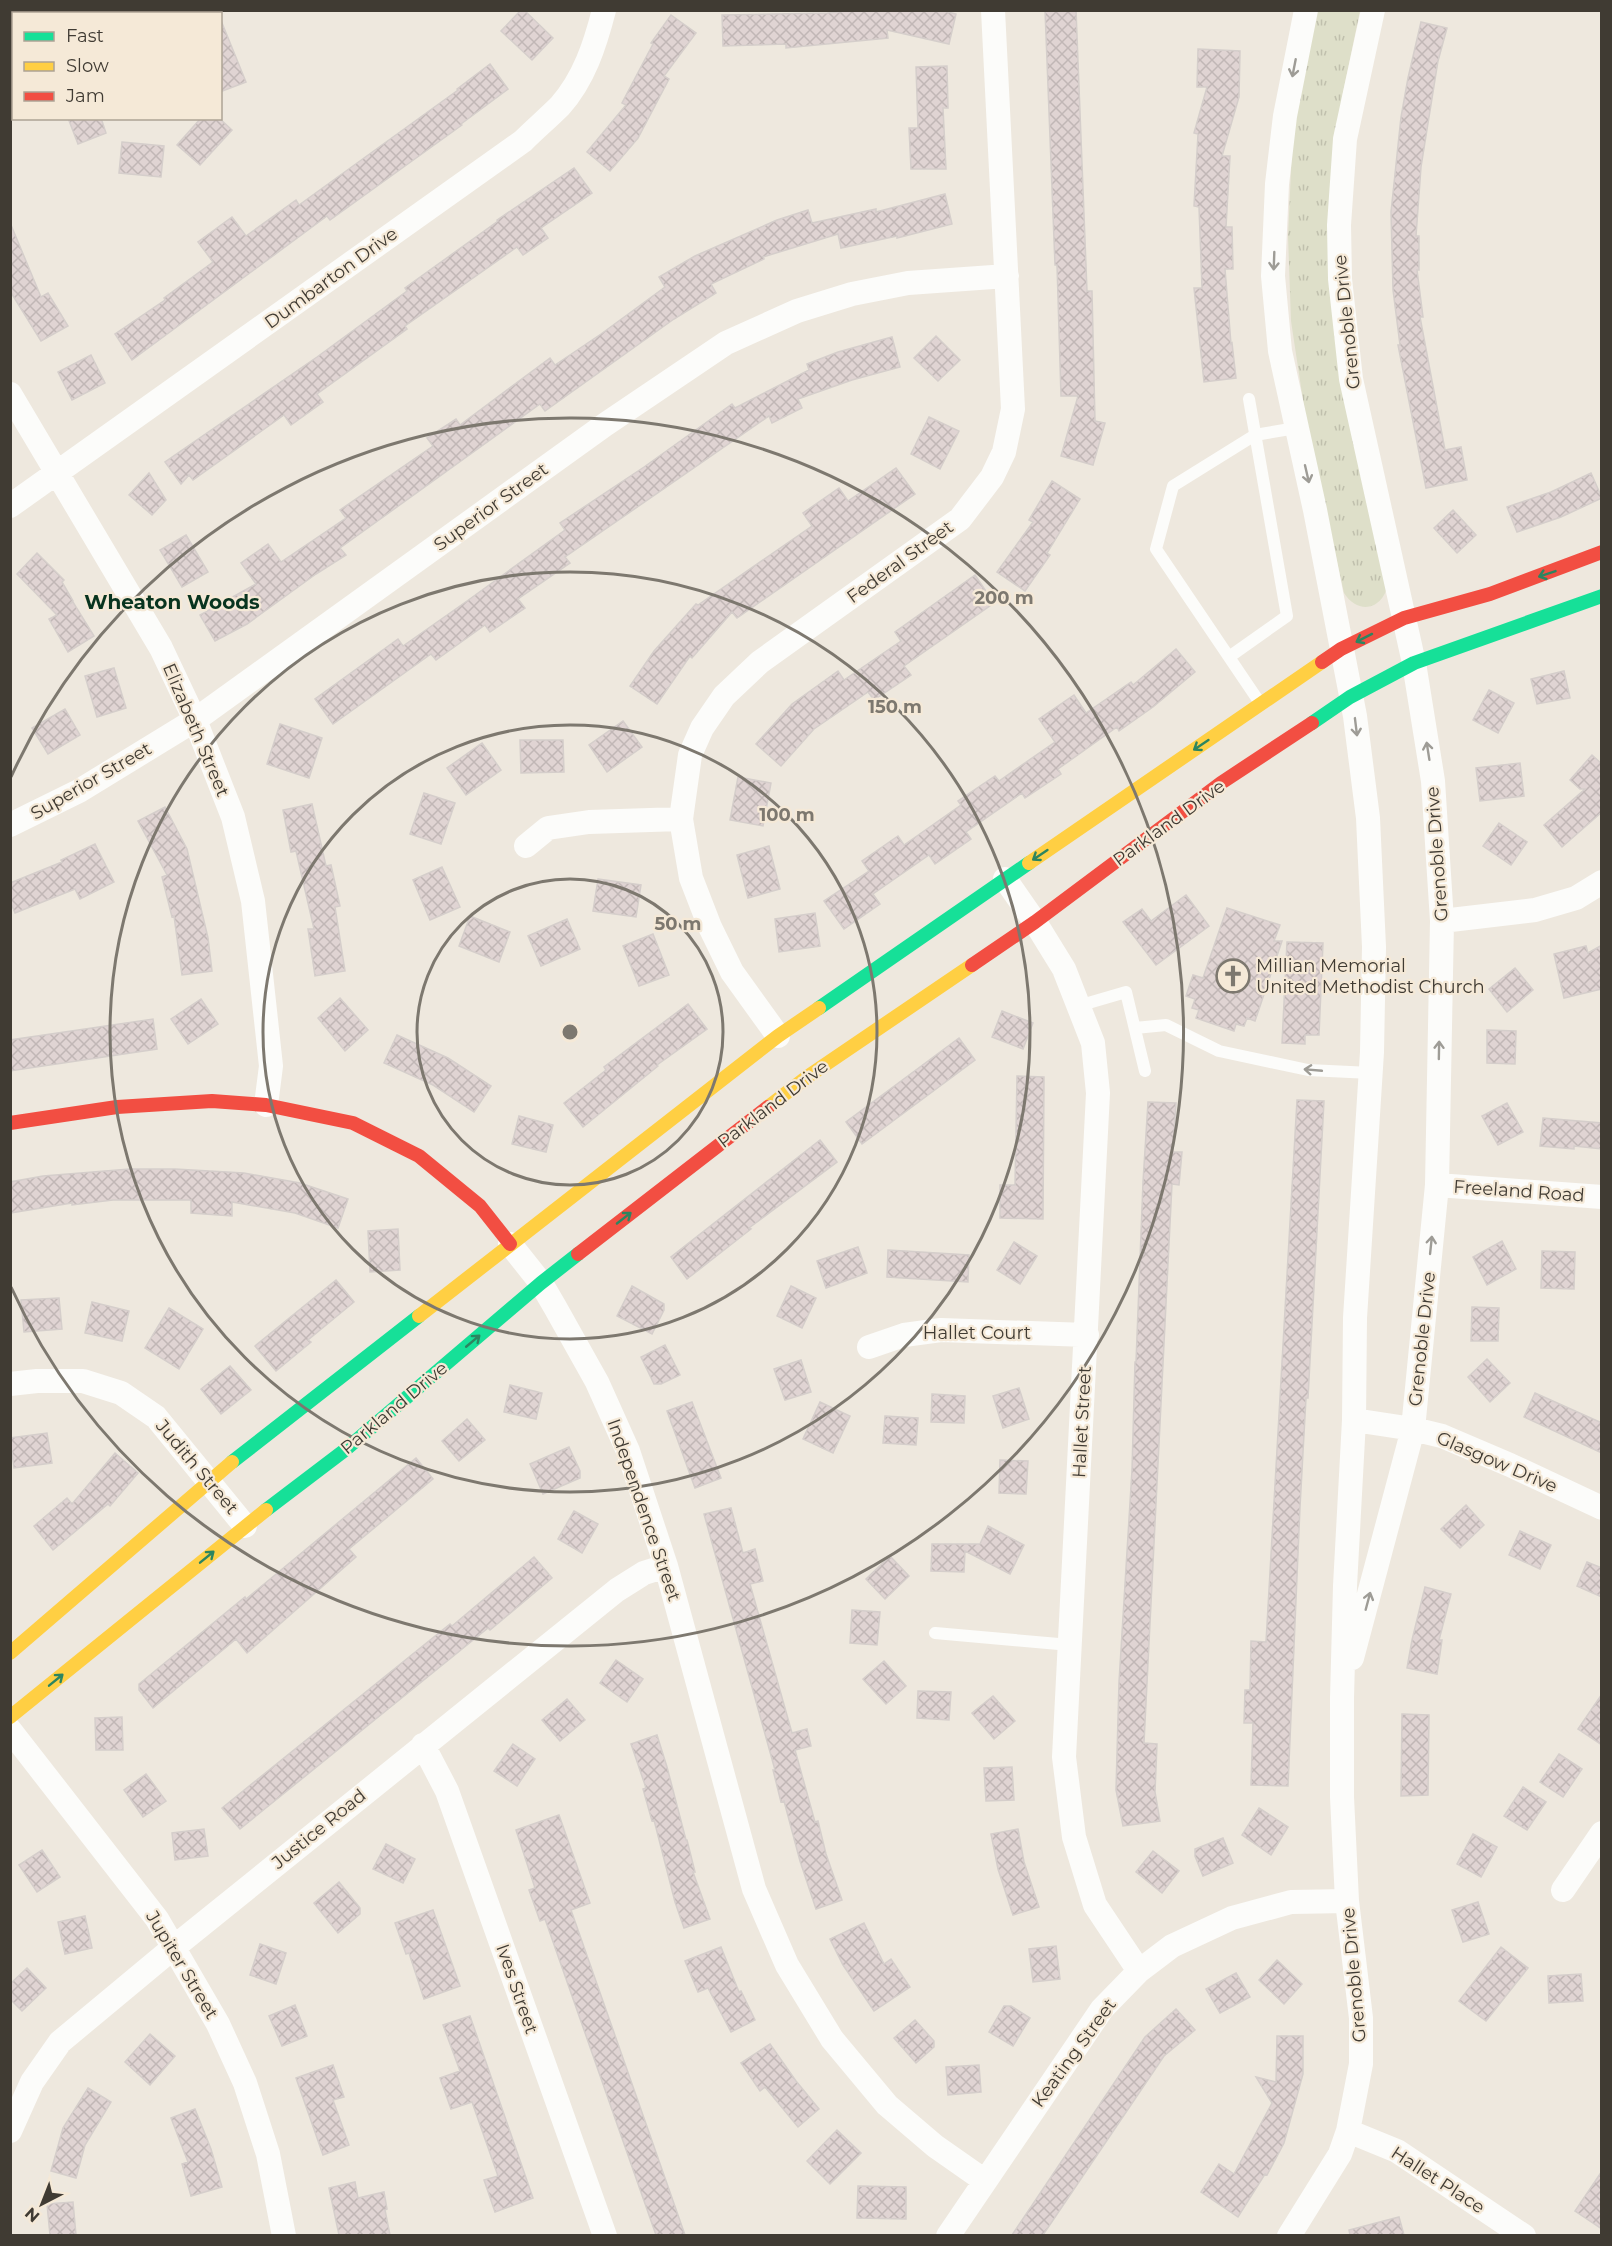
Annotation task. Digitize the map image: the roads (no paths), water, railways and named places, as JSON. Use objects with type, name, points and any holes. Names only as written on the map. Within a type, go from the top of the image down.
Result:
[{"type":"street","name":"Dumbarton Drive","points":[[10,506],[523,141],[561,105],[582,75],[596,41],[604,10]]},
{"type":"street","name":"Federal Street","points":[[778,1036],[732,972],[710,927],[691,878],[681,819],[690,755],[702,728],[724,696],[760,662],[960,519],[992,477],[1004,452],[1012,409],[993,10]]},
{"type":"street","name":"Grenoble Drive","points":[[1289,2235],[1340,2154],[1348,2131],[1361,2064],[1360,2018],[1347,1901],[1342,1797],[1342,1698],[1345,1586],[1354,1420],[1355,1318],[1371,1073],[1374,947],[1368,818],[1355,716],[1315,510],[1280,351],[1273,276],[1277,184],[1285,116],[1306,10]]},
{"type":"street","name":"Grenoble Drive","points":[[1342,1698],[1413,1429],[1437,1185],[1442,921],[1433,781],[1414,663],[1351,379],[1340,279],[1339,225],[1345,139],[1373,10]]},
{"type":"street","name":"Superior Street","points":[[10,825],[79,791],[195,720],[606,424],[726,343],[798,311],[852,294],[908,283],[1007,276]]},
{"type":"street","name":"Elizabeth Street","points":[[10,394],[161,648],[195,720],[233,817],[253,901],[271,1065],[266,1104]]},
{"type":"street","points":[[10,1653],[208,1480],[510,1244],[778,1036],[1005,879],[1341,649],[1404,618],[1490,594],[1568,567],[1602,552]]},
{"type":"street","name":"Parkland Drive","points":[[10,1717],[245,1526],[345,1450],[541,1283],[807,1077],[1035,922],[1221,783],[1350,697],[1414,663],[1602,596]]},
{"type":"street","points":[[526,846],[548,828],[589,822],[681,819]]},
{"type":"street","name":"Hallet Street","points":[[1005,879],[1064,969],[1093,1043],[1098,1093],[1064,1757],[1074,1837],[1095,1905],[1139,1971]]},
{"type":"street","points":[[1442,921],[1534,910],[1576,898],[1602,882]]},
{"type":"street","name":"Independence Street","points":[[10,1123],[117,1107],[212,1101],[266,1104],[353,1123],[419,1156],[480,1206],[541,1283],[597,1382],[628,1451],[666,1566],[754,1889],[786,1965],[832,2039],[887,2105],[935,2146],[985,2181]]},
{"type":"street","name":"Freeland Road","points":[[1437,1185],[1602,1197]]},
{"type":"street","name":"Hallet Court","points":[[869,1347],[904,1335],[942,1330],[1087,1335]]},
{"type":"street","name":"Judith Street","points":[[10,1384],[37,1381],[83,1381],[122,1392],[156,1417],[245,1526]]},
{"type":"street","name":"Glasgow Drive","points":[[1354,1420],[1413,1429],[1452,1440],[1602,1508]]},
{"type":"street","name":"Justice Road","points":[[10,2131],[32,2082],[60,2042],[173,1947],[617,1590],[644,1573],[666,1566]]},
{"type":"street","name":"Jupiter Street","points":[[10,1730],[157,1919],[218,2024],[245,2083],[268,2154],[284,2235]]},
{"type":"street","name":"Ives Street","points":[[423,1745],[447,1791],[605,2235]]},
{"type":"street","points":[[1563,1890],[1602,1833]]},
{"type":"street","name":"Keating Street","points":[[948,2235],[1102,2009],[1139,1971],[1172,1946],[1232,1918],[1291,1902],[1347,1901]]},
{"type":"street","name":"Hallet Place","points":[[1348,2131],[1397,2151],[1524,2235]]},
{"type":"lane","points":[[1229,657],[1287,616],[1249,399]]},
{"type":"lane","points":[[1261,704],[1156,549],[1173,486],[1255,435],[1296,428]]},
{"type":"lane","points":[[1078,1006],[1126,992],[1145,1071]]},
{"type":"lane","points":[[1135,1028],[1166,1025],[1219,1051],[1308,1070],[1371,1073]]},
{"type":"lane","points":[[935,1633],[1070,1645]]},
{"type":"place","name":"Millian Memorial United Methodist Church","points":[[1233,976]]},
{"type":"district","name":"Wheaton Woods","points":[[172,602]]}]
